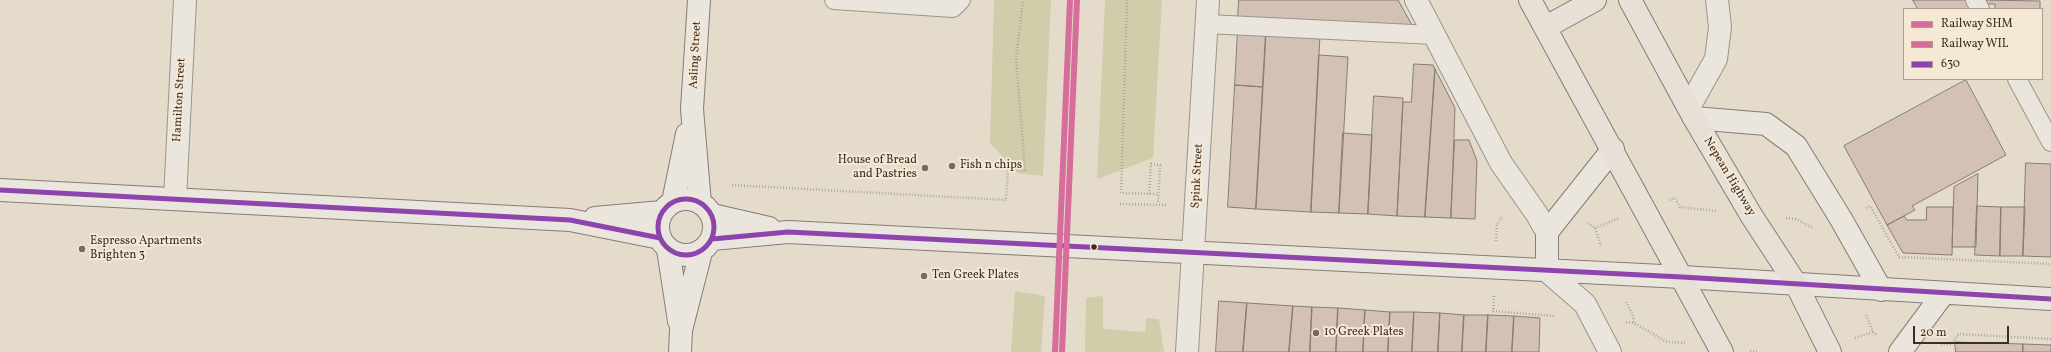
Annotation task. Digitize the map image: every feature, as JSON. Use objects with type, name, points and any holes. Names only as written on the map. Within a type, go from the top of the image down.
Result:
[{"type":"highway","points":[[1530,0],[1613,149],[1643,208],[1722,352]]},
{"type":"highway","points":[[1546,27],[1595,0]]},
{"type":"highway","name":"Nepean Highway","points":[[1630,0],[1692,113],[1751,215],[1796,284],[1830,352]]},
{"type":"street","name":"Hamilton Street","points":[[174,199],[185,0]]},
{"type":"street","name":"Asling Street","points":[[668,207],[692,110],[699,0]]},
{"type":"street","name":"Spink Street","points":[[1187,352],[1208,0]]},
{"type":"street","points":[[1416,0],[1501,163],[1538,216],[1547,232],[1547,271],[1585,304],[1610,352]]},
{"type":"street","points":[[1717,0],[1720,27],[1716,59],[1692,113],[1766,124],[1796,146],[1841,219],[1881,290]]},
{"type":"street","name":"Asling Street","points":[[692,110],[706,209]]},
{"type":"street","points":[[1547,232],[1613,149]]},
{"type":"street","points":[[0,190],[570,220],[668,207],[691,200],[706,209],[788,232]]},
{"type":"street","points":[[668,207],[659,220],[681,330],[680,352]]},
{"type":"street","points":[[681,330],[714,222],[706,209]]},
{"type":"street","points":[[570,220],[664,244],[684,256],[707,245],[788,232],[1682,277],[1943,294],[2051,299]]},
{"type":"street","points":[[1902,348],[1943,294]]},
{"type":"lane","points":[[834,0],[953,8],[961,0]]},
{"type":"lane","points":[[1207,24],[1434,35]]},
{"type":"lane","points":[[2018,80],[2051,142]]},
{"type":"path","points":[[732,185],[1006,200],[1008,170],[1025,170],[1016,58],[1023,0]]},
{"type":"path","points":[[1127,0],[1121,192],[1158,194]]},
{"type":"path","points":[[1149,194],[1151,164],[1160,165],[1158,204]]},
{"type":"path","points":[[1675,198],[1680,207]]},
{"type":"path","points":[[1120,204],[1196,206]]},
{"type":"path","points":[[1796,219],[1816,230],[1870,206],[1899,257],[2051,264]]},
{"type":"path","points":[[1634,323],[1667,342]]},
{"type":"path","points":[[1873,332],[1885,343],[1902,348],[1951,344],[1959,334],[2051,339]]},
{"type":"shaded area","points":[[994,0],[1051,0],[1043,176],[1018,173],[990,143]]},
{"type":"shaded area","points":[[1105,0],[1162,0],[1153,158],[1097,179]]},
{"type":"shaded area","points":[[1015,291],[1045,296],[1041,352],[1011,352]]},
{"type":"shaded area","points":[[1103,296],[1103,329],[1145,332],[1146,318],[1159,319],[1164,352],[1085,352],[1086,298]]},
{"type":"building","points":[[1239,0],[1398,0],[1413,27],[1238,18]]},
{"type":"building","points":[[1913,0],[1966,0],[1970,8],[1917,8]]},
{"type":"building","points":[[1986,0],[2040,1],[2040,8],[1995,8],[1995,4],[1986,4]]},
{"type":"building","points":[[1238,30],[1266,32],[1263,87],[1235,85]]},
{"type":"building","points":[[1266,32],[1320,35],[1311,212],[1256,209]]},
{"type":"building","points":[[1319,55],[1348,57],[1339,213],[1311,212]]},
{"type":"building","points":[[1414,64],[1433,65],[1435,69],[1425,217],[1397,216],[1403,102],[1411,102]]},
{"type":"building","points":[[1435,69],[1455,108],[1451,218],[1425,217]]},
{"type":"building","points":[[1966,80],[2006,155],[1912,206],[1915,210],[1887,225],[1844,146]]},
{"type":"building","points":[[1235,85],[1263,87],[1256,209],[1228,207]]},
{"type":"building","points":[[1374,96],[1403,98],[1397,216],[1368,214]]},
{"type":"building","points":[[1343,133],[1372,135],[1368,214],[1339,213]]},
{"type":"building","points":[[1455,140],[1469,140],[1477,161],[1475,219],[1451,218]]},
{"type":"building","points":[[2026,163],[2051,164],[2051,257],[2023,256]]},
{"type":"building","points":[[1978,174],[1976,247],[1952,247],[1954,187]]},
{"type":"building","points":[[1977,206],[2001,207],[2000,256],[1975,255]]},
{"type":"building","points":[[1927,207],[1953,207],[1952,255],[1903,253],[1887,225],[1904,216],[1907,220],[1926,220]]},
{"type":"building","points":[[2001,207],[2025,207],[2023,256],[2000,256]]},
{"type":"building","points":[[1219,301],[1247,303],[1243,352],[1216,352]]},
{"type":"building","points":[[1247,303],[1293,306],[1289,352],[1243,352]]},
{"type":"building","points":[[1293,306],[1312,307],[1310,352],[1289,352]]},
{"type":"building","points":[[1312,307],[1338,308],[1336,352],[1310,352]]},
{"type":"building","points":[[1338,308],[1365,310],[1363,352],[1336,352]]},
{"type":"building","points":[[1365,310],[1390,312],[1388,352],[1363,352]]},
{"type":"building","points":[[1390,312],[1414,312],[1412,352],[1388,352]]},
{"type":"building","points":[[1414,312],[1440,313],[1438,352],[1412,352]]},
{"type":"building","points":[[1440,313],[1464,315],[1462,352],[1438,352]]},
{"type":"building","points":[[1464,315],[1488,315],[1486,352],[1462,352]]},
{"type":"building","points":[[1488,315],[1514,316],[1512,352],[1486,352]]},
{"type":"building","points":[[1514,316],[1540,318],[1539,352],[1512,352]]},
{"type":"building","points":[[1955,342],[2023,344],[2023,352],[1956,352]]},
{"type":"building","points":[[2023,344],[2051,345],[2051,352],[2023,352]]},
{"type":"rail line","name":"SHM","points":[[1055,352],[1070,0]]},
{"type":"rail line","name":"WIL","points":[[1062,352],[1077,0]]},
{"type":"transit line","name":"630","points":[[0,190],[570,220],[660,238]]},
{"type":"transit line","name":"630","points":[[681,199],[691,199],[706,207],[712,216],[714,227],[712,238],[706,247],[691,255],[681,255],[670,250],[663,243],[658,232],[658,222],[663,211],[670,204],[681,199]]},
{"type":"transit line","name":"630","points":[[712,239],[788,232],[1682,277],[2051,299]]},
{"type":"place","name":"Fish n chips","points":[[952,166]]},
{"type":"place","name":"House of Bread and Pastries","points":[[925,168]]},
{"type":"place","name":"Espresso Apartments Brighten 3","points":[[82,249]]},
{"type":"place","name":"Ten Greek Plates","points":[[924,276]]},
{"type":"place","name":"10 Greek Plates","points":[[1316,333]]}]
